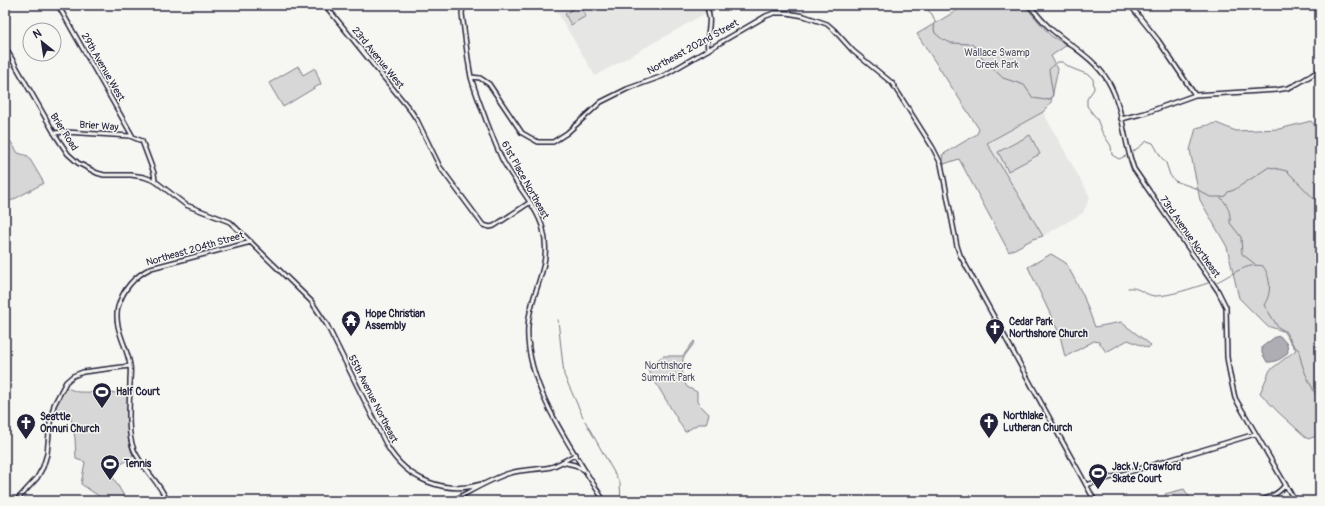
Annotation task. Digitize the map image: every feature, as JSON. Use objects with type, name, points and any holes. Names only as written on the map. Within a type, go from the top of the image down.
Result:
[{"type":"street","name":"29th Avenue West","points":[[58,5],[133,137]]},
{"type":"street","name":"23rd Avenue West","points":[[325,5],[417,120],[440,167],[483,225],[490,227],[529,203]]},
{"type":"street","name":"61st Place Northeast","points":[[462,5],[471,77],[476,94],[503,160],[542,227],[546,250],[544,268],[533,302],[528,326],[531,362],[551,412],[604,501]]},
{"type":"street","points":[[706,5],[710,24],[707,40],[708,50]]},
{"type":"street","name":"73rd Avenue Northeast","points":[[1029,5],[1050,28],[1090,60],[1103,74],[1113,92],[1130,158],[1138,176],[1225,302],[1227,316],[1227,357],[1235,398],[1295,501]]},
{"type":"street","points":[[1130,5],[1158,40],[1196,95]]},
{"type":"street","name":"Northeast 202nd Street","points":[[471,77],[480,78],[489,84],[518,129],[527,137],[538,142],[553,142],[567,133],[601,102],[627,89],[663,76],[755,21],[774,13],[787,13],[819,20],[834,30],[853,51],[892,83],[936,152],[941,164],[960,255],[1095,501]]},
{"type":"street","name":"Brier Road","points":[[5,47],[54,133],[71,158],[85,168],[104,175],[131,175],[155,181],[186,205],[206,213]]},
{"type":"street","points":[[1121,119],[1145,113],[1196,95],[1288,88],[1298,84],[1320,70]]},
{"type":"street","name":"Brier Way","points":[[54,133],[66,132],[133,137],[142,141],[154,173],[155,181]]},
{"type":"street","name":"55th Avenue Northeast","points":[[206,213],[230,222],[320,312],[387,446],[398,461],[408,471],[422,479],[438,485],[456,488],[482,484]]},
{"type":"street","name":"Northeast 204th Street","points":[[130,366],[118,323],[117,314],[121,299],[126,289],[132,282],[143,272],[162,265],[251,242]]},
{"type":"street","points":[[16,501],[37,478],[43,467],[47,454],[50,423],[54,405],[66,382],[73,376],[83,372],[130,366],[130,424],[132,444],[136,455],[163,492],[167,501]]},
{"type":"street","points":[[1086,484],[1255,434]]},
{"type":"street","points":[[452,501],[482,484],[511,472],[547,468],[576,454]]},
{"type":"street","points":[[562,462],[575,464],[586,471]]},
{"type":"street","points":[[1259,501],[1277,493],[1286,485]]},
{"type":"street","points":[[456,488],[459,497]]},
{"type":"shaded area","points":[[553,5],[702,5],[706,13],[595,76]]},
{"type":"shaded area","points":[[1043,112],[1090,197],[1083,213],[1043,236],[987,143]]},
{"type":"shaded area","points":[[1280,336],[1287,344],[1288,352],[1279,360],[1267,362],[1262,353],[1262,347],[1275,337]]},
{"type":"green space","points":[[579,5],[586,16],[571,25],[565,14]]},
{"type":"green space","name":"Wallace Swamp Creek Park","points":[[966,5],[1024,5],[1051,36],[1067,45],[1051,56],[1058,69],[1051,102],[1043,112],[987,143],[1043,236],[1033,239],[1009,252],[959,159],[944,164],[942,155],[977,134],[979,129],[917,34]]},
{"type":"green space","points":[[298,66],[303,75],[315,68],[321,84],[283,107],[269,83]]},
{"type":"green space","points":[[1311,121],[1320,131],[1320,435],[1308,439],[1278,412],[1260,393],[1270,370],[1296,350],[1283,331],[1267,326],[1239,298],[1227,247],[1200,200],[1190,150],[1196,128],[1216,123],[1236,131],[1279,129]]},
{"type":"green space","points":[[1030,135],[1040,154],[1008,171],[998,152]]},
{"type":"green space","points":[[9,139],[18,153],[28,156],[44,183],[5,204],[5,141]]},
{"type":"green space","points":[[1051,254],[1066,263],[1083,295],[1095,327],[1121,322],[1151,345],[1148,348],[1128,340],[1106,352],[1099,342],[1094,341],[1065,357],[1060,335],[1028,267]]},
{"type":"green space","name":"Northshore Summit Park","points":[[694,341],[695,342],[683,358],[682,378],[687,387],[697,392],[697,402],[709,414],[706,424],[698,424],[685,432],[647,368],[663,356],[683,356]]},
{"type":"green space","points":[[64,387],[78,392],[129,393],[130,447],[133,456],[110,472],[124,496],[115,501],[106,501],[81,484],[85,462],[76,459],[75,438],[70,413],[54,413],[56,401]]},
{"type":"green space","points":[[1184,489],[1192,501],[1167,501],[1165,494]]},
{"type":"waterway","points":[[922,5],[932,14],[935,21],[935,33],[942,39],[951,43],[971,44],[975,47],[982,58],[1003,78],[1024,85],[1033,98],[1045,100],[1050,99],[1053,95],[1049,70],[1058,62],[1062,62],[1071,68],[1089,75],[1093,79],[1094,89],[1087,99],[1087,106],[1097,119],[1102,132],[1111,146],[1112,155],[1119,159],[1128,155]]},
{"type":"waterway","points":[[1316,67],[1320,55]]},
{"type":"waterway","points":[[1318,76],[1320,81]]},
{"type":"waterway","points":[[1130,154],[1147,141],[1153,143],[1166,163],[1170,175],[1175,181],[1195,188],[1210,197],[1225,196],[1228,192],[1234,190],[1269,167],[1287,171],[1320,205]]},
{"type":"waterway","points":[[1221,198],[1226,203],[1230,216],[1230,223],[1241,237],[1242,254],[1255,264]]},
{"type":"waterway","points":[[1217,282],[1246,267],[1257,265],[1263,266],[1268,275],[1270,286],[1267,300],[1264,305],[1278,327],[1285,331],[1294,346],[1299,350],[1306,375],[1318,399],[1320,400]]},
{"type":"waterway","points":[[1128,288],[1135,288],[1151,295],[1161,296],[1208,283]]},
{"type":"waterway","points":[[558,320],[564,375],[583,417]]},
{"type":"waterway","points":[[585,421],[620,483],[621,501]]},
{"type":"place","name":"Hope Christian Assembly","points":[[351,337]]},
{"type":"place","name":"Cedar Park Northshore Church","points":[[995,345]]},
{"type":"place","name":"Half Court","points":[[102,409]]},
{"type":"place","name":"Northlake Lutheran Church","points":[[989,439]]},
{"type":"place","name":"Seattle Onnuri Church","points":[[26,440]]},
{"type":"place","name":"Tennis","points":[[110,481]]},
{"type":"place","name":"Jack V. Crawford Skate Court","points":[[1098,490]]}]
